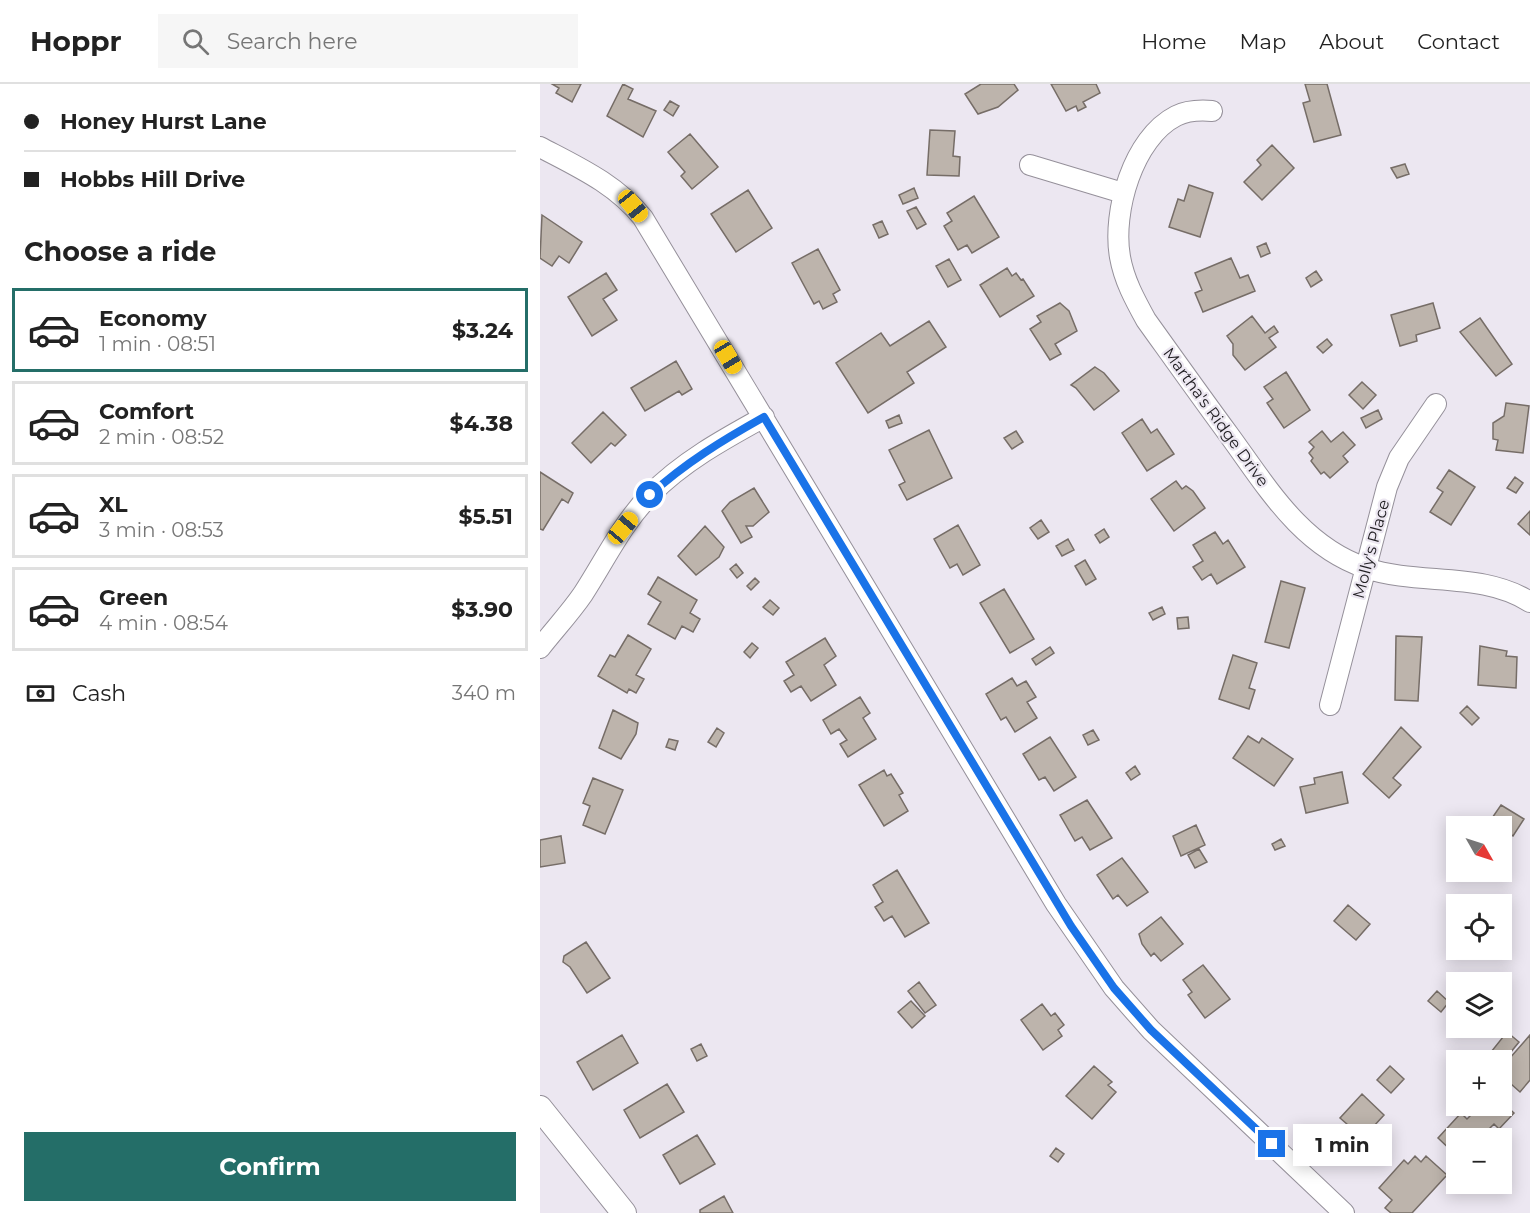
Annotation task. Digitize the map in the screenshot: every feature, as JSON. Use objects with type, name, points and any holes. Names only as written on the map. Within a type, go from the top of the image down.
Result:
[{"type":"street","name":"Martha's Ridge Drive","points":[[1212,111],[1195,110],[1177,115],[1162,126],[1140,155],[1123,193],[1118,230],[1120,257],[1131,293],[1146,320],[1292,520],[1316,542],[1340,557],[1382,573],[1481,585],[1511,593],[1530,602]]},
{"type":"street","points":[[540,147],[598,178],[633,206],[764,417],[1056,904],[1114,988],[1174,1054],[1344,1213]]},
{"type":"street","points":[[1030,165],[1123,193]]},
{"type":"street","name":"Molly's Place","points":[[1329,705],[1392,472],[1436,404]]},
{"type":"street","points":[[540,648],[570,612],[623,528],[650,495],[679,469],[718,443],[764,417]]},
{"type":"street","points":[[540,1108],[624,1213]]},
{"type":"building","points":[[552,84],[581,84],[572,102],[556,93],[559,88]]},
{"type":"building","points":[[623,84],[633,89],[628,99],[656,111],[643,137],[607,116]]},
{"type":"building","points":[[981,84],[1014,84],[1018,90],[998,107],[978,114],[965,94]]},
{"type":"building","points":[[1051,84],[1096,84],[1100,93],[1083,102],[1086,107],[1078,111],[1076,106],[1066,111]]},
{"type":"building","points":[[1305,84],[1327,84],[1341,135],[1314,142],[1303,103],[1310,101]]},
{"type":"building","points":[[670,101],[679,106],[673,116],[664,110]]},
{"type":"building","points":[[930,130],[955,131],[953,156],[960,157],[959,176],[927,175]]},
{"type":"building","points":[[690,134],[718,167],[692,189],[681,176],[685,172],[668,152]]},
{"type":"building","points":[[1272,145],[1294,168],[1262,200],[1244,182],[1261,165],[1257,160]]},
{"type":"building","points":[[1405,164],[1409,174],[1397,178],[1391,168]]},
{"type":"building","points":[[1189,185],[1213,193],[1200,237],[1169,227],[1178,199],[1184,201]]},
{"type":"building","points":[[914,188],[918,198],[903,204],[899,195]]},
{"type":"building","points":[[748,190],[772,228],[736,252],[711,214]]},
{"type":"building","points":[[974,196],[999,237],[972,253],[967,245],[958,250],[944,226],[952,221],[947,213]]},
{"type":"building","points":[[916,207],[926,224],[917,229],[907,211]]},
{"type":"building","points":[[542,215],[582,242],[569,263],[559,256],[552,266],[540,258]]},
{"type":"building","points":[[882,221],[888,234],[879,238],[873,225]]},
{"type":"building","points":[[1266,243],[1270,253],[1261,257],[1257,247]]},
{"type":"building","points":[[818,249],[840,290],[833,294],[837,302],[823,309],[819,301],[814,304],[792,263]]},
{"type":"building","points":[[1231,258],[1240,278],[1248,275],[1255,291],[1203,312],[1195,293],[1202,290],[1195,273]]},
{"type":"building","points":[[949,259],[961,280],[948,287],[936,266]]},
{"type":"building","points":[[1007,268],[1012,276],[1016,273],[1021,280],[1023,279],[1034,296],[1000,317],[980,285]]},
{"type":"building","points":[[1316,271],[1322,280],[1311,287],[1306,278]]},
{"type":"building","points":[[606,273],[617,290],[603,299],[617,320],[592,336],[568,297]]},
{"type":"building","points":[[1060,303],[1069,311],[1077,331],[1055,344],[1061,354],[1050,360],[1030,329],[1041,322],[1037,316]]},
{"type":"building","points":[[1433,303],[1440,328],[1416,335],[1417,341],[1400,346],[1391,315]]},
{"type":"building","points":[[1252,316],[1265,333],[1274,326],[1278,332],[1269,338],[1276,347],[1245,370],[1233,355],[1233,344],[1227,336]]},
{"type":"building","points":[[1480,318],[1512,364],[1496,376],[1460,332]]},
{"type":"building","points":[[929,321],[946,347],[907,372],[914,383],[868,413],[836,363],[881,333],[890,346]]},
{"type":"building","points":[[1327,339],[1332,345],[1323,353],[1317,347]]},
{"type":"building","points":[[676,361],[692,389],[682,395],[679,391],[645,411],[631,388]]},
{"type":"building","points":[[1095,367],[1104,373],[1119,391],[1094,410],[1071,385]]},
{"type":"building","points":[[1286,372],[1310,410],[1284,428],[1267,403],[1273,399],[1264,387]]},
{"type":"building","points":[[1362,382],[1376,395],[1363,409],[1349,395]]},
{"type":"building","points":[[1506,403],[1529,406],[1523,453],[1496,450],[1498,440],[1493,439],[1493,423],[1504,416]]},
{"type":"building","points":[[1378,410],[1382,419],[1366,428],[1361,418]]},
{"type":"building","points":[[603,412],[626,435],[615,446],[611,443],[591,463],[572,443]]},
{"type":"building","points":[[899,415],[902,423],[889,428],[886,421]]},
{"type":"building","points":[[1142,419],[1151,433],[1157,429],[1174,454],[1147,471],[1122,433]]},
{"type":"building","points":[[929,430],[952,478],[907,500],[899,485],[905,482],[889,450]]},
{"type":"building","points":[[1016,431],[1023,442],[1012,449],[1004,438]]},
{"type":"building","points":[[1322,431],[1331,442],[1343,432],[1355,445],[1343,456],[1348,462],[1330,478],[1324,472],[1321,474],[1311,461],[1313,458],[1309,453],[1314,447],[1309,442]]},
{"type":"building","points":[[1449,470],[1475,487],[1451,525],[1430,512],[1443,492],[1437,488]]},
{"type":"building","points":[[540,472],[573,493],[568,503],[562,499],[543,530],[540,529]]},
{"type":"building","points":[[1515,477],[1523,483],[1516,493],[1507,488]]},
{"type":"building","points":[[1176,481],[1182,489],[1186,486],[1193,491],[1205,508],[1174,531],[1151,499]]},
{"type":"building","points":[[754,488],[769,512],[753,526],[746,526],[752,537],[741,543],[722,511],[730,502]]},
{"type":"building","points":[[1530,511],[1530,535],[1518,524]]},
{"type":"building","points":[[1041,520],[1049,532],[1038,539],[1030,528]]},
{"type":"building","points":[[958,525],[980,565],[963,575],[957,564],[950,568],[934,539]]},
{"type":"building","points":[[705,526],[724,547],[719,557],[696,575],[678,556]]},
{"type":"building","points":[[1104,529],[1109,537],[1100,543],[1095,535]]},
{"type":"building","points":[[1215,532],[1223,544],[1228,540],[1245,567],[1217,584],[1211,574],[1202,580],[1193,567],[1203,561],[1193,545]]},
{"type":"building","points":[[1068,539],[1074,550],[1062,556],[1056,546]]},
{"type":"building","points":[[1085,560],[1096,579],[1086,585],[1075,566]]},
{"type":"building","points":[[736,564],[743,573],[737,578],[730,569]]},
{"type":"building","points":[[658,577],[697,600],[690,613],[700,619],[693,632],[682,626],[675,639],[648,624],[661,602],[648,594]]},
{"type":"building","points":[[755,578],[759,582],[751,590],[747,586]]},
{"type":"building","points":[[1281,581],[1305,588],[1289,648],[1265,642]]},
{"type":"building","points":[[1004,589],[1034,639],[1010,653],[980,603]]},
{"type":"building","points":[[770,600],[779,608],[773,615],[763,607]]},
{"type":"building","points":[[1162,607],[1165,614],[1153,620],[1149,613]]},
{"type":"building","points":[[1188,617],[1189,628],[1178,629],[1177,618]]},
{"type":"building","points":[[628,635],[651,649],[636,675],[644,679],[636,693],[629,689],[627,693],[598,676],[610,655],[615,657]]},
{"type":"building","points":[[1396,636],[1422,637],[1418,701],[1395,700]]},
{"type":"building","points":[[825,638],[836,656],[824,665],[836,685],[811,701],[801,686],[791,692],[784,681],[794,675],[786,662]]},
{"type":"building","points":[[752,643],[758,648],[750,658],[744,652]]},
{"type":"building","points":[[1480,646],[1507,651],[1506,656],[1517,657],[1516,688],[1478,685]]},
{"type":"building","points":[[1050,647],[1054,653],[1036,665],[1032,659]]},
{"type":"building","points":[[1233,655],[1257,663],[1249,688],[1255,690],[1249,709],[1219,699]]},
{"type":"building","points":[[1012,678],[1017,686],[1026,681],[1036,697],[1027,702],[1037,718],[1015,732],[1006,717],[1001,720],[986,694]]},
{"type":"building","points":[[860,697],[870,713],[863,718],[876,739],[848,757],[840,744],[847,740],[839,729],[831,734],[823,720]]},
{"type":"building","points":[[1467,706],[1479,718],[1472,725],[1460,713]]},
{"type":"building","points":[[613,710],[638,723],[636,734],[621,759],[599,748]]},
{"type":"building","points":[[1401,727],[1421,747],[1393,778],[1401,785],[1389,798],[1363,774]]},
{"type":"building","points":[[717,728],[724,733],[716,747],[708,742]]},
{"type":"building","points":[[1093,730],[1099,740],[1088,745],[1083,735]]},
{"type":"building","points":[[1248,736],[1259,743],[1262,738],[1293,759],[1274,786],[1233,758]]},
{"type":"building","points":[[1050,737],[1076,777],[1054,791],[1045,777],[1039,780],[1023,754]]},
{"type":"building","points":[[669,739],[678,741],[675,750],[666,747]]},
{"type":"building","points":[[1135,766],[1140,774],[1131,780],[1126,773]]},
{"type":"building","points":[[884,770],[887,776],[891,774],[903,793],[899,795],[908,811],[884,826],[859,785]]},
{"type":"building","points":[[1342,772],[1348,803],[1306,813],[1300,787],[1315,784],[1314,778]]},
{"type":"building","points":[[593,778],[623,790],[605,834],[583,825],[590,806],[583,803]]},
{"type":"building","points":[[1087,800],[1112,838],[1090,850],[1082,837],[1075,841],[1060,815]]},
{"type":"building","points":[[1501,805],[1524,819],[1513,836],[1512,816],[1493,816]]},
{"type":"building","points":[[1196,825],[1205,845],[1181,856],[1173,836]]},
{"type":"building","points":[[561,836],[565,863],[540,867],[540,840]]},
{"type":"building","points":[[1281,839],[1285,846],[1275,850],[1272,844]]},
{"type":"building","points":[[1199,849],[1207,862],[1195,868],[1188,855]]},
{"type":"building","points":[[1122,858],[1148,892],[1127,906],[1118,895],[1113,899],[1097,875]]},
{"type":"building","points":[[897,870],[929,923],[905,937],[892,916],[884,921],[875,907],[883,902],[873,885]]},
{"type":"building","points":[[1348,905],[1370,924],[1356,940],[1334,921]]},
{"type":"building","points":[[1161,917],[1183,944],[1161,961],[1154,953],[1151,956],[1142,944],[1139,934]]},
{"type":"building","points":[[586,942],[610,978],[587,993],[570,967],[563,962],[564,956]]},
{"type":"building","points":[[1203,965],[1230,999],[1205,1018],[1188,995],[1192,992],[1183,980]]},
{"type":"building","points":[[919,982],[936,1005],[925,1013],[908,991]]},
{"type":"building","points":[[1437,991],[1446,999],[1446,1006],[1441,1012],[1428,1001]]},
{"type":"building","points":[[911,1001],[925,1016],[912,1028],[898,1012]]},
{"type":"building","points":[[1042,1004],[1051,1016],[1055,1013],[1064,1025],[1058,1030],[1062,1036],[1043,1050],[1021,1020]]},
{"type":"building","points":[[622,1035],[638,1063],[593,1090],[577,1062]]},
{"type":"building","points":[[1530,1035],[1530,1080],[1520,1092],[1512,1085],[1512,1056]]},
{"type":"building","points":[[1512,1036],[1519,1042],[1512,1051],[1493,1050],[1502,1038],[1512,1038]]},
{"type":"building","points":[[701,1044],[707,1056],[697,1061],[691,1049]]},
{"type":"building","points":[[1094,1066],[1112,1082],[1108,1085],[1116,1092],[1092,1119],[1066,1096]]},
{"type":"building","points":[[1390,1066],[1404,1079],[1391,1093],[1377,1080]]},
{"type":"building","points":[[667,1084],[684,1112],[640,1138],[624,1110]]},
{"type":"building","points":[[1362,1094],[1384,1115],[1363,1138],[1340,1118]]},
{"type":"building","points":[[1458,1116],[1464,1116],[1467,1119],[1470,1116],[1511,1116],[1500,1128],[1494,1124],[1490,1128],[1447,1128]]},
{"type":"building","points":[[1446,1129],[1446,1146],[1438,1138]]},
{"type":"building","points":[[697,1135],[715,1164],[680,1184],[663,1155]]},
{"type":"building","points":[[1056,1148],[1064,1154],[1058,1162],[1050,1156]]},
{"type":"building","points":[[1415,1156],[1421,1162],[1426,1156],[1446,1176],[1412,1213],[1391,1213],[1385,1208],[1392,1200],[1379,1188],[1404,1160],[1408,1164]]},
{"type":"building","points":[[724,1196],[733,1213],[700,1213],[700,1210]]},
{"type":"route","points":[[650,495],[679,469],[718,443],[764,417],[1056,904],[1114,988],[1174,1054],[1272,1144]]}]
